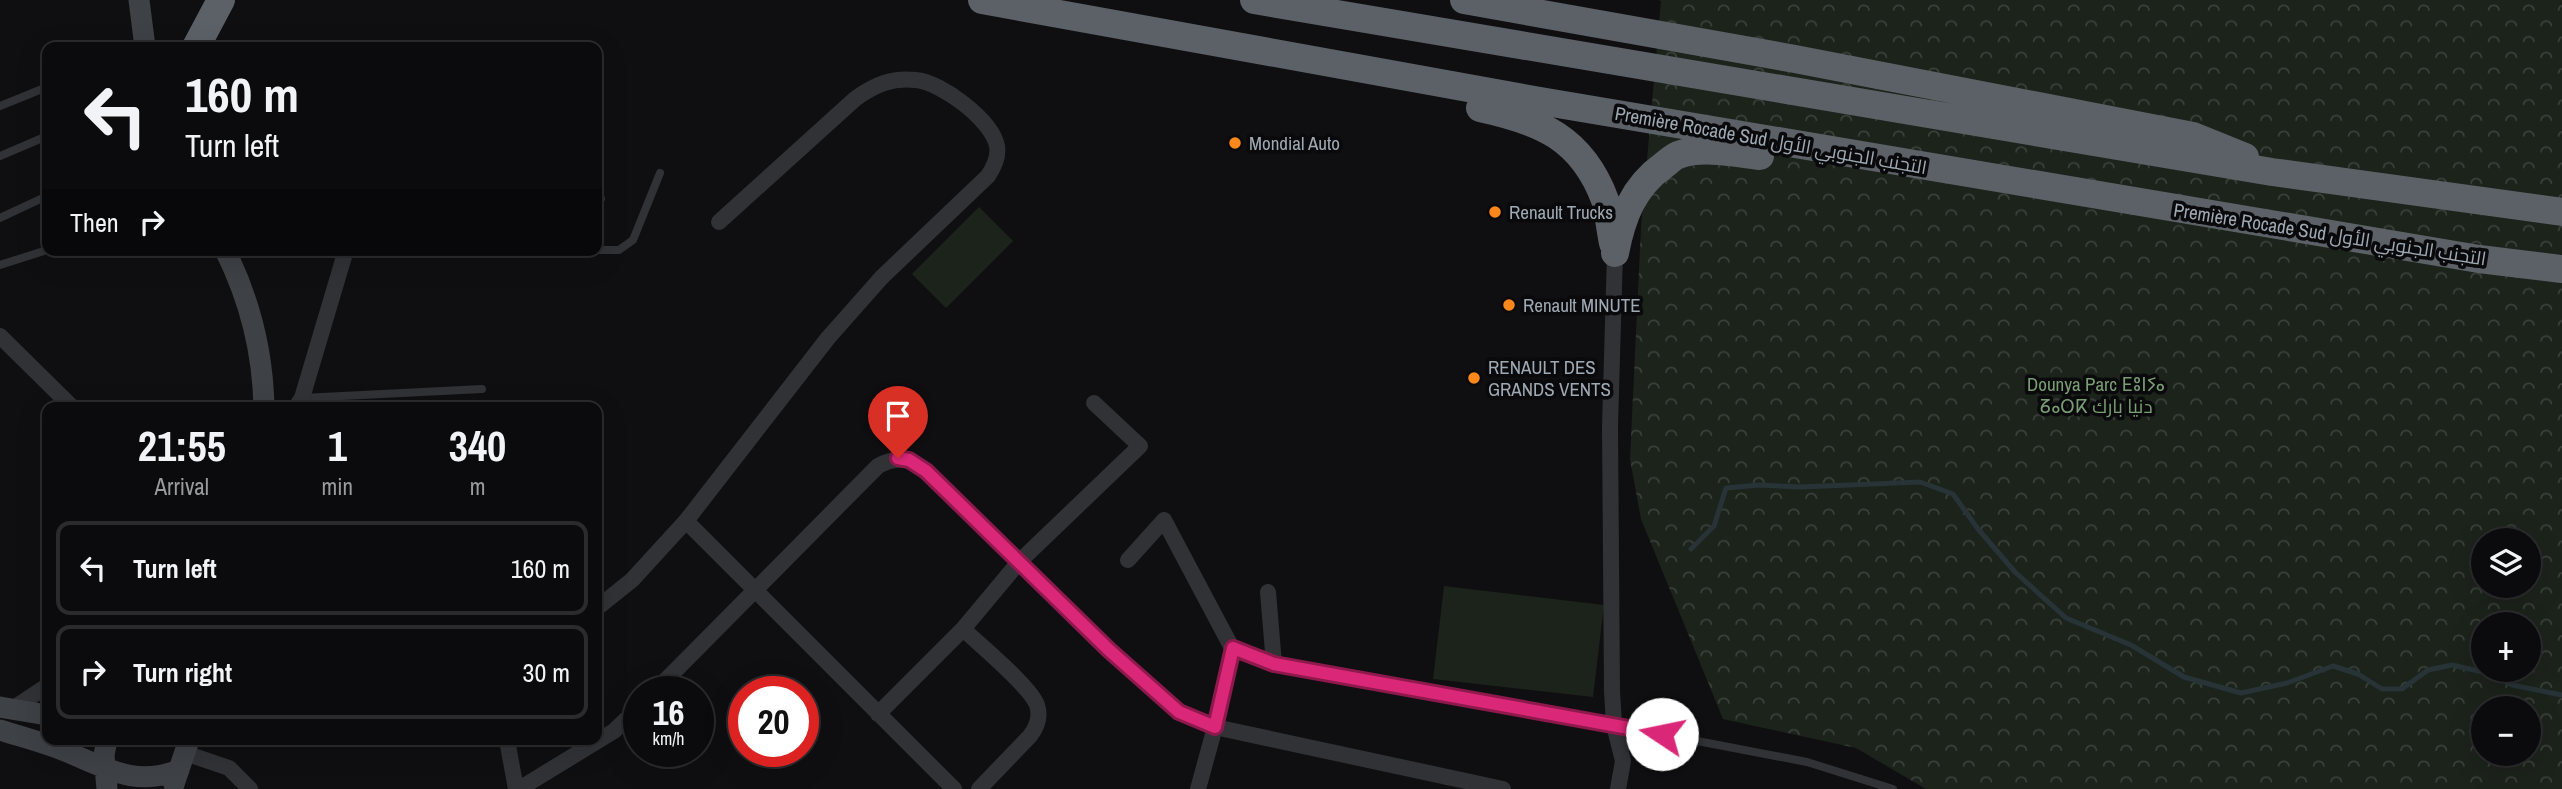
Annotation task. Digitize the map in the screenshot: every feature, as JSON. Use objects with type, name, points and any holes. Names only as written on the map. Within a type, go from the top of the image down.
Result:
[{"type":"highway","points":[[199,42],[220,0]]},
{"type":"highway","name":"Première Rocade Sud التجنب الجنوبي الأول","points":[[982,0],[1540,102],[2350,238],[2562,270]]},
{"type":"highway","points":[[1254,0],[2272,172],[2562,212]]},
{"type":"highway","points":[[1464,0],[1795,59],[2193,136],[2237,153],[2272,172]]},
{"type":"highway","points":[[1086,20],[1508,114],[1552,131],[1588,166],[1597,183],[1606,203],[1615,253]]},
{"type":"highway","points":[[1615,253],[1621,223],[1631,200],[1652,174],[1677,155],[1703,151],[1775,157],[2350,238]]},
{"type":"main road","points":[[139,0],[144,42]]},
{"type":"main road","points":[[228,256],[250,309],[264,381],[264,402]]},
{"type":"main road","points":[[6,708],[42,714]]},
{"type":"main road","points":[[0,730],[42,743]]},
{"type":"main road","points":[[48,745],[57,748],[106,779],[149,780],[165,777],[181,763]]},
{"type":"main road","points":[[106,779],[107,745]]},
{"type":"street","points":[[602,604],[632,580],[685,521],[828,338],[882,277],[988,176],[996,161],[996,144],[989,129],[975,115],[935,85],[918,80],[885,82],[855,99],[719,222]]},
{"type":"street","points":[[1615,253],[1610,426],[1614,725],[1623,761],[1618,789]]},
{"type":"street","points":[[299,402],[344,256]]},
{"type":"street","points":[[0,336],[68,402]]},
{"type":"street","points":[[878,714],[963,629],[1019,562],[1140,446],[1094,403]]},
{"type":"street","points":[[669,676],[878,466],[898,458],[909,460],[926,471],[1109,650],[1179,712],[1215,727],[1503,789]]},
{"type":"street","points":[[1128,560],[1164,520],[1233,648],[1274,664],[1614,725]]},
{"type":"street","points":[[685,521],[954,789]]},
{"type":"street","points":[[1268,592],[1274,664]]},
{"type":"street","points":[[963,629],[1033,698],[1038,713],[1035,730],[979,789]]},
{"type":"street","points":[[1198,789],[1233,648]]},
{"type":"street","points":[[6,708],[42,689]]},
{"type":"street","points":[[602,738],[623,722]]},
{"type":"street","points":[[508,745],[517,789],[591,745]]},
{"type":"street","points":[[181,763],[229,768],[250,789]]},
{"type":"lane","points":[[0,106],[42,89]]},
{"type":"lane","points":[[0,156],[42,138]]},
{"type":"lane","points":[[602,250],[619,250],[633,240],[660,173]]},
{"type":"lane","points":[[0,218],[42,198]]},
{"type":"lane","points":[[0,265],[42,252]]},
{"type":"lane","points":[[312,402],[482,389]]},
{"type":"lane","points":[[1614,725],[1807,762],[1893,789]]},
{"type":"green space","name":"Dounya Parc ⴹⵓⵏⵢⴰ ⵒⴰⵔⴽ دنيا بارك","points":[[1658,0],[2562,0],[2562,789],[1926,789],[1856,748],[1723,719],[1641,519],[1630,459],[1641,228],[1661,1]]},
{"type":"green space","points":[[979,207],[1013,241],[946,308],[912,274]]},
{"type":"green space","points":[[1444,586],[1604,605],[1593,697],[1433,679]]},
{"type":"waterway","points":[[1691,549],[1714,526],[1726,488],[1920,482],[1953,494],[1978,529],[2015,572],[2066,618],[2131,645],[2184,677],[2241,693],[2287,683],[2333,666],[2358,674],[2382,689],[2402,689],[2428,670],[2452,665],[2492,674],[2512,685],[2562,695]]},
{"type":"place","name":"Mondial Auto","points":[[1235,143]]},
{"type":"place","name":"Renault Trucks","points":[[1495,212]]},
{"type":"place","name":"Renault MINUTE","points":[[1509,305]]},
{"type":"place","name":"RENAULT DES GRANDS VENTS","points":[[1474,378]]},
{"type":"route","points":[[898,458],[918,464],[926,471],[1109,650],[1179,712],[1215,727],[1233,648],[1274,664],[1662,734]]}]
